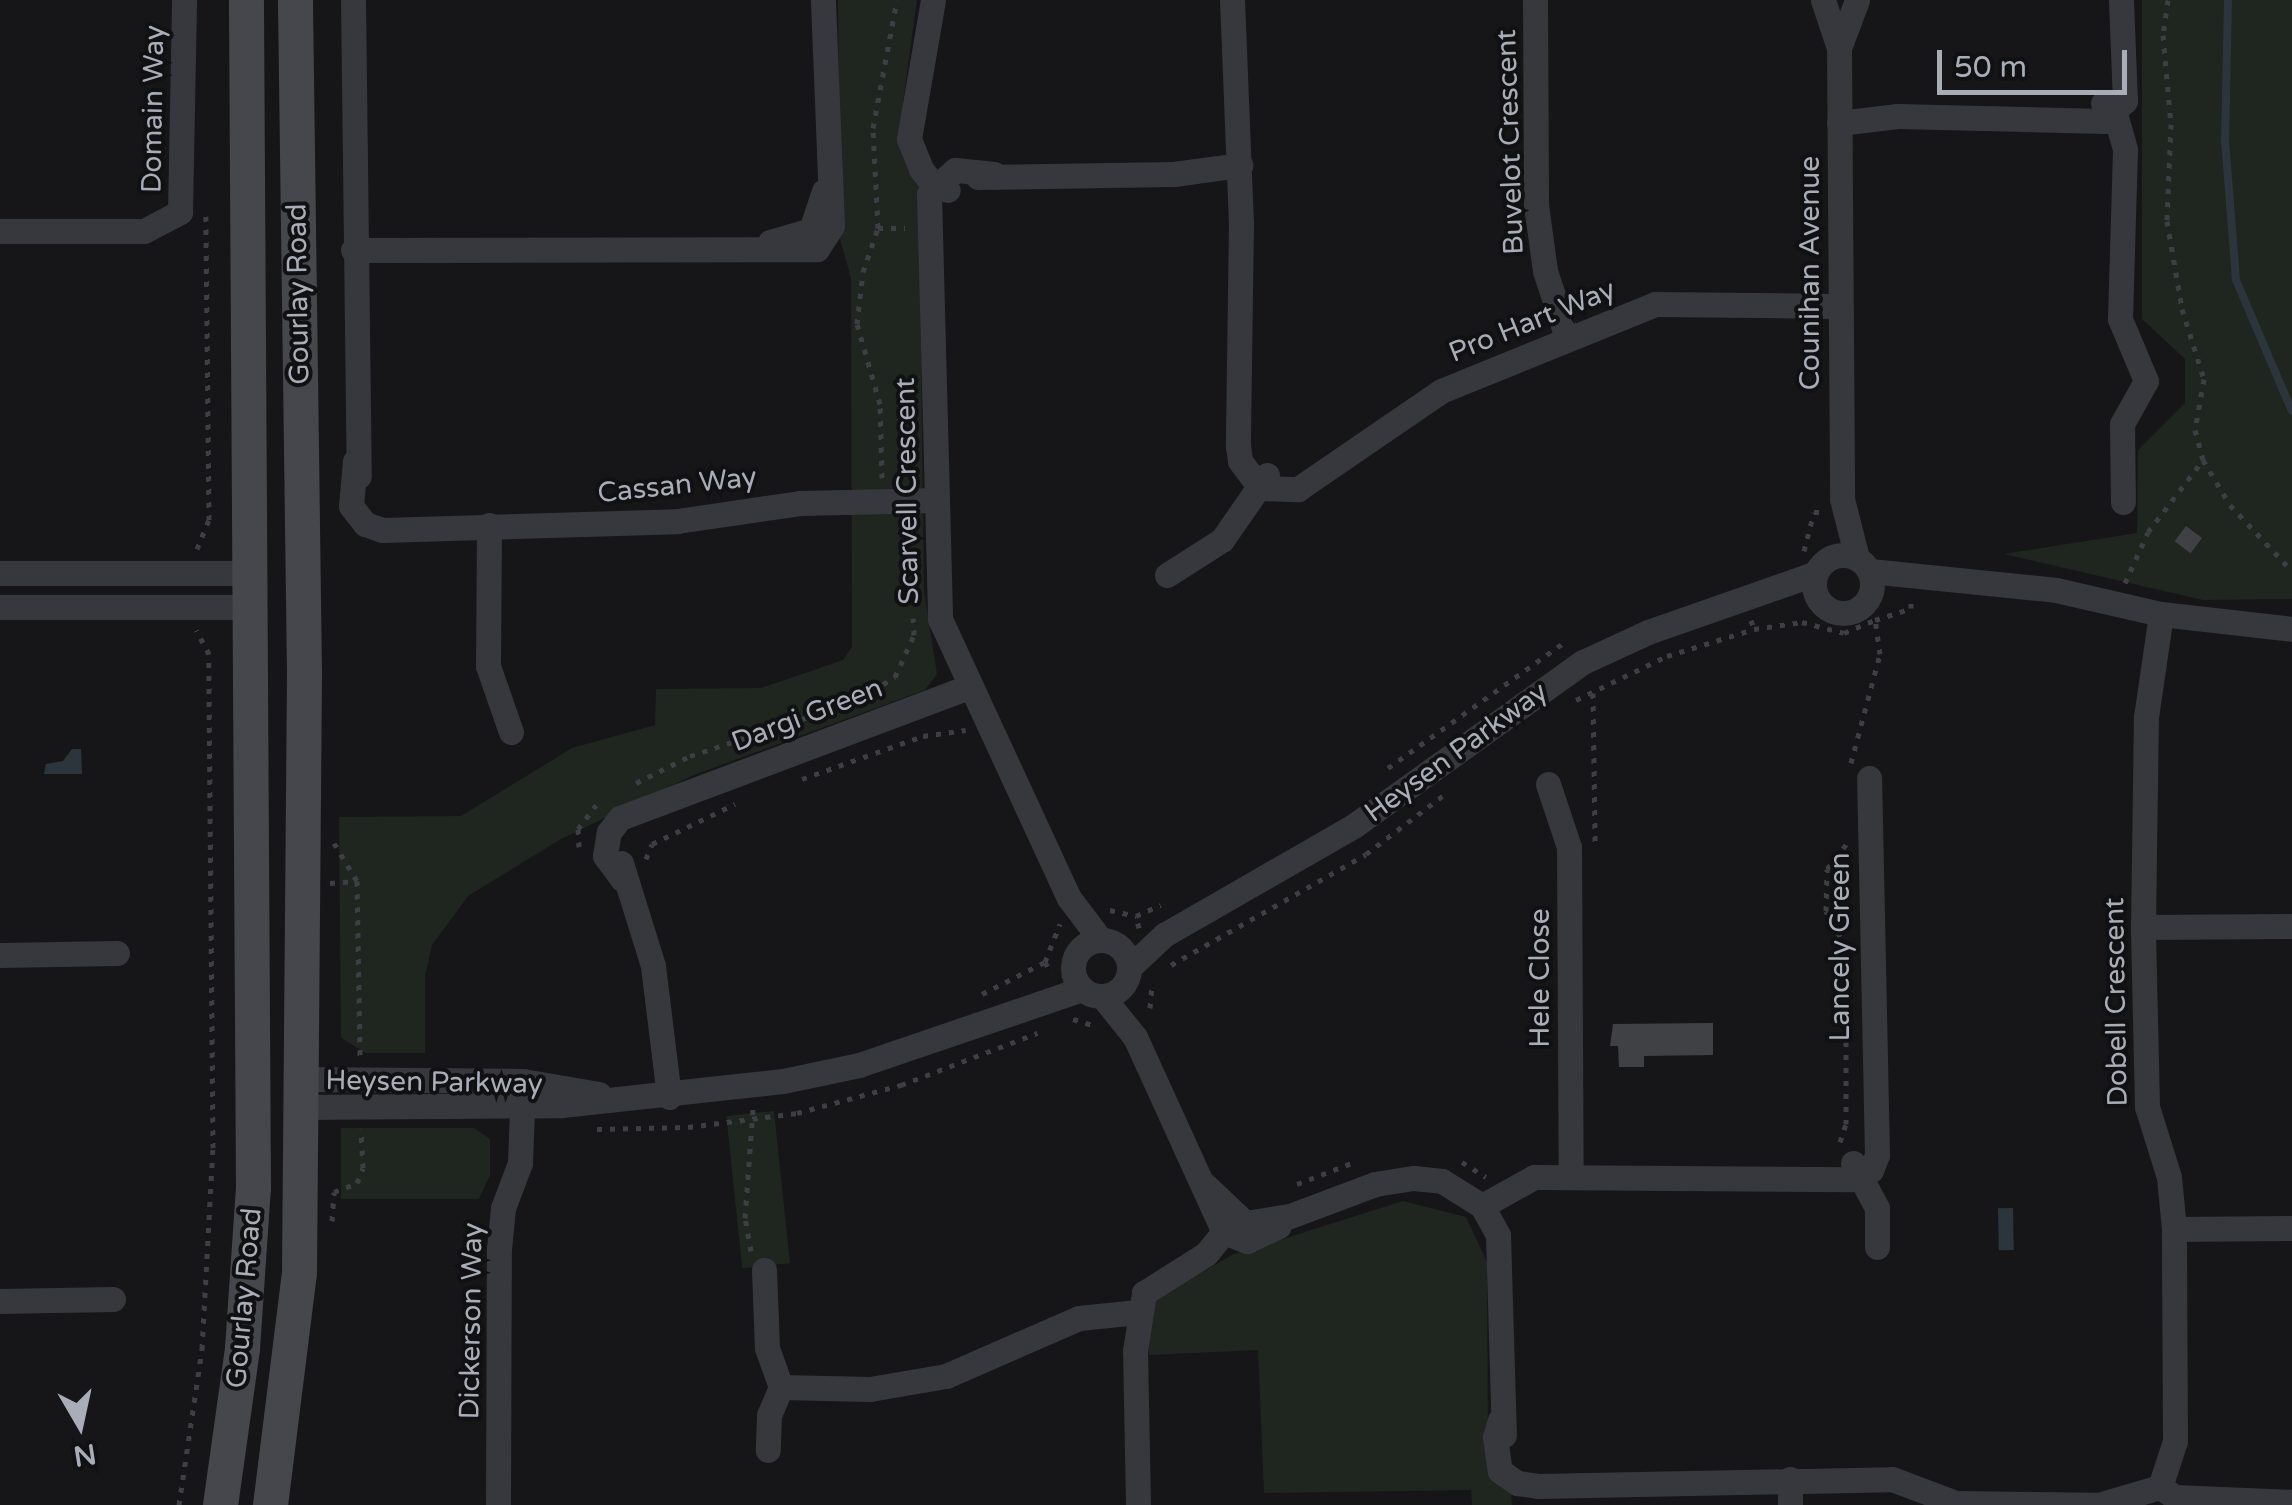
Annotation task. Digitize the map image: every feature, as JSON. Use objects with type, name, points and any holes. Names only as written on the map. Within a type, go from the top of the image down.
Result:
[{"type":"main road","name":"Gourlay Road","points":[[220,1505],[250,1259],[252,590],[246,0]]},
{"type":"main road","name":"Gourlay Road","points":[[270,1505],[299,1272],[303,589],[295,0]]},
{"type":"main road","points":[[252,590],[303,589]]},
{"type":"main road","name":"Heysen Parkway","points":[[249,1090],[300,1093]]},
{"type":"street","name":"Domain Way","points":[[0,232],[144,231],[180,212],[184,0]]},
{"type":"street","points":[[932,0],[916,116],[943,184],[994,174],[1240,172]]},
{"type":"street","points":[[1167,575],[1222,540],[1265,480],[1242,430],[1240,172],[1232,0]]},
{"type":"street","name":"Buvelot Crescent","points":[[1535,0],[1536,205],[1544,270],[1568,338]]},
{"type":"street","name":"Counihan Avenue","points":[[1821,566],[1841,505],[1839,48],[1823,0]]},
{"type":"street","name":"Counihan Avenue","points":[[1839,48],[1857,0]]},
{"type":"street","points":[[2122,0],[2122,53],[2107,113],[2122,166],[2120,319],[2146,381],[2122,424],[2124,502]]},
{"type":"street","name":"Cassan Way","points":[[352,1],[355,461],[376,513],[423,524],[677,521],[800,503],[937,500]]},
{"type":"street","points":[[353,250],[746,248],[810,230],[827,182],[824,3]]},
{"type":"street","points":[[1839,117],[2107,113]]},
{"type":"street","name":"Scarvell Crescent","points":[[943,184],[934,234],[940,619],[1101,967]]},
{"type":"street","name":"Pro Hart Way","points":[[1265,480],[1298,489],[1440,391],[1655,304],[1839,299]]},
{"type":"street","name":"Counihan Avenue","points":[[1841,505],[1863,564],[1871,610]]},
{"type":"street","points":[[489,525],[488,666],[511,732]]},
{"type":"street","points":[[1820,602],[1821,566],[1863,564],[1923,583],[2056,590],[2167,615],[2292,629]]},
{"type":"street","name":"Heysen Parkway","points":[[300,1093],[360,1080],[618,1099],[669,1097],[858,1065],[1029,1004],[1164,936],[1355,825],[1584,662],[1680,620],[1753,600],[1821,566]]},
{"type":"street","points":[[0,573],[196,573],[252,590]]},
{"type":"street","points":[[1871,610],[1923,583]]},
{"type":"street","points":[[0,607],[195,607],[252,590]]},
{"type":"street","name":"Heysen Parkway","points":[[1753,600],[1820,602],[1844,613],[1871,610]]},
{"type":"street","name":"Dobell Crescent","points":[[2166,1496],[2174,1441],[2174,1228],[2169,1177],[2147,1107],[2143,927],[2152,679],[2167,615]]},
{"type":"street","name":"Dargi Green","points":[[622,879],[622,840],[668,802],[968,686]]},
{"type":"street","name":"Lancely Green","points":[[1850,1169],[1864,1149],[1872,1116],[1860,776]]},
{"type":"street","name":"Hele Close","points":[[1548,784],[1569,847],[1571,1176]]},
{"type":"street","points":[[622,879],[653,966],[669,1097]]},
{"type":"street","points":[[2143,927],[2292,926]]},
{"type":"street","points":[[0,955],[117,953]]},
{"type":"street","points":[[1101,967],[1134,1020],[1204,1185],[1230,1225]]},
{"type":"street","name":"Heysen Parkway","points":[[300,1093],[360,1106],[523,1093]]},
{"type":"street","name":"Dickerson Way","points":[[498,1505],[499,1249],[503,1208],[520,1163],[523,1093]]},
{"type":"street","points":[[1138,1505],[1138,1312],[1154,1283],[1206,1254],[1230,1225],[1264,1223],[1375,1184],[1414,1178],[1442,1181],[1491,1199],[1534,1177],[1806,1174],[1850,1169],[1877,1208],[1877,1248]]},
{"type":"street","points":[[1491,1199],[1498,1235],[1500,1420],[1522,1469],[1586,1480],[1892,1479],[1956,1503],[2111,1504],[2166,1496],[2292,1502]]},
{"type":"street","points":[[2174,1228],[2292,1228]]},
{"type":"street","points":[[764,1270],[767,1348],[781,1387],[768,1415],[768,1450]]},
{"type":"street","points":[[0,1300],[113,1299]]},
{"type":"street","points":[[781,1387],[870,1389],[946,1376],[1079,1318],[1138,1312]]},
{"type":"street","points":[[1790,1478],[1790,1505]]},
{"type":"path","points":[[883,501],[880,404],[857,324],[862,272],[878,228],[874,128],[897,0]]},
{"type":"path","points":[[2168,0],[2163,35],[2171,124],[2167,221],[2182,309],[2204,379],[2194,430],[2203,460],[2230,505],[2292,571]]},
{"type":"path","points":[[196,573],[196,540],[209,520],[206,212]]},
{"type":"path","points":[[2116,604],[2148,532],[2203,460]]},
{"type":"path","points":[[1791,561],[1810,542],[1814,512],[1841,505]]},
{"type":"path","points":[[1561,708],[1667,656],[1754,629],[1802,622],[1844,633],[1871,610],[1911,608],[1923,583]]},
{"type":"path","points":[[1753,600],[1754,629]]},
{"type":"path","points":[[178,1505],[202,1349],[213,1148],[209,654],[196,634],[195,607]]},
{"type":"path","points":[[626,788],[690,756],[877,692],[906,659],[912,610]]},
{"type":"path","points":[[1860,776],[1852,744],[1880,654],[1871,610]]},
{"type":"path","points":[[784,786],[923,736],[957,735],[984,718]]},
{"type":"path","points":[[1157,976],[1366,854],[1453,788]]},
{"type":"path","points":[[586,865],[578,829],[602,802]]},
{"type":"path","points":[[622,879],[647,869],[652,844],[739,802]]},
{"type":"path","points":[[1846,954],[1826,912],[1827,868],[1850,836]]},
{"type":"path","points":[[328,883],[357,881],[360,1080]]},
{"type":"path","points":[[1846,972],[1846,1124],[1850,1169]]},
{"type":"path","points":[[1070,1018],[1098,1026],[1134,1020]]},
{"type":"path","points":[[751,1086],[756,1126],[745,1218],[749,1248],[764,1270]]},
{"type":"path","points":[[330,1238],[334,1192],[357,1184],[362,1168],[360,1106]]},
{"type":"path","points":[[1449,1159],[1475,1167],[1491,1199]]},
{"type":"path","points":[[1286,1189],[1358,1162]]},
{"type":"shaded area","points":[[838,0],[917,0],[903,102],[919,183],[924,590],[937,674],[925,690],[694,775],[561,839],[468,896],[432,945],[425,976],[425,1053],[366,1053],[341,1038],[339,817],[461,816],[572,748],[655,725],[656,689],[761,688],[843,660],[852,647],[851,278],[840,239]]},
{"type":"shaded area","points":[[2142,0],[2292,0],[2292,599],[2203,600],[2004,554],[2137,533],[2138,450],[2185,403],[2185,359],[2142,319]]},
{"type":"shaded area","points":[[72,749],[81,749],[82,774],[44,774],[46,764],[63,761]]},
{"type":"shaded area","points":[[774,1111],[790,1263],[742,1268],[726,1116]]},
{"type":"shaded area","points":[[341,1128],[474,1128],[490,1139],[490,1175],[479,1199],[341,1199]]},
{"type":"shaded area","points":[[1403,1201],[1466,1217],[1487,1262],[1488,1454],[1511,1489],[1512,1505],[1472,1505],[1471,1490],[1264,1493],[1258,1350],[1149,1355],[1147,1304],[1232,1255]]},
{"type":"shaded area","points":[[1998,1208],[2013,1208],[2014,1250],[1999,1250]]},
{"type":"building","points":[[2186,526],[2202,538],[2191,553],[2175,541]]},
{"type":"building","points":[[1713,1023],[1713,1055],[1644,1056],[1644,1067],[1619,1067],[1618,1046],[1610,1046],[1613,1024]]},
{"type":"waterway","points":[[2228,0],[2225,140],[2236,280],[2292,411]]}]
